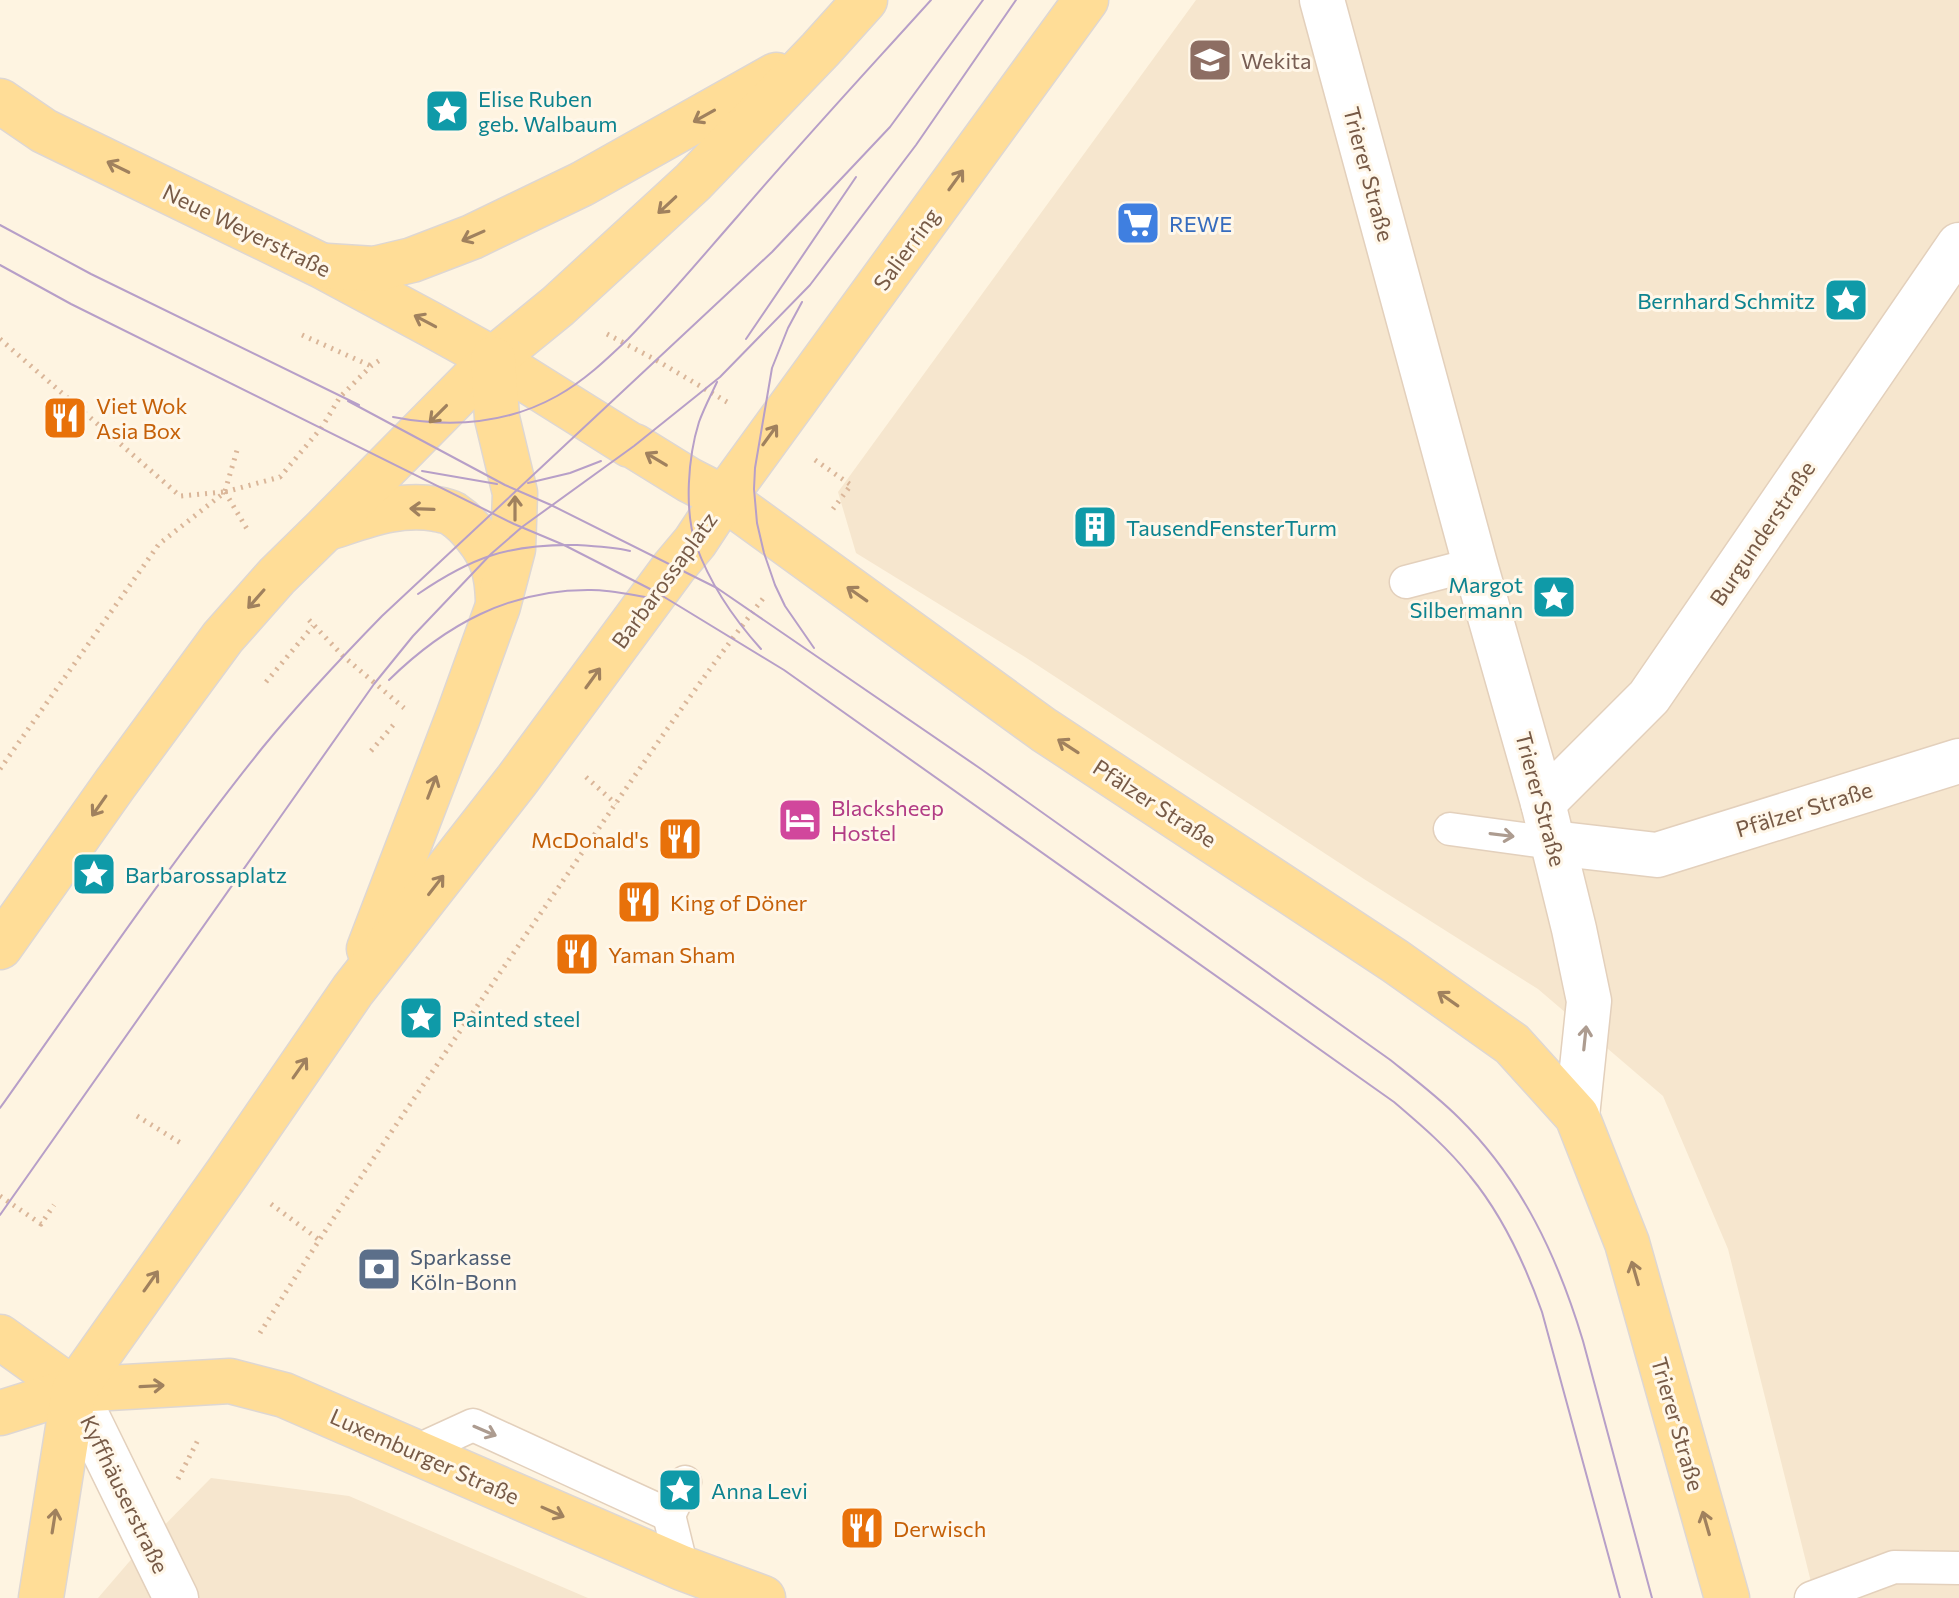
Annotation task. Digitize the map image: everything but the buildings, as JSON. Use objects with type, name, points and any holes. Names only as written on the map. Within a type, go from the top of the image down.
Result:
[{"type":"main road","points":[[0,947],[223,637],[277,576],[493,359],[558,306],[693,182],[865,0]]},
{"type":"main road","name":"Salierring","points":[[724,498],[1086,0]]},
{"type":"main road","points":[[322,266],[374,269],[412,260],[472,237],[582,184],[820,50]]},
{"type":"main road","name":"Neue Weyerstraße","points":[[0,101],[44,131],[322,266],[493,359]]},
{"type":"main road","points":[[0,116],[44,131]]},
{"type":"main road","name":"Barbarossaplatz","points":[[41,1598],[74,1390],[353,990],[517,780],[695,542],[724,498],[630,445],[493,359]]},
{"type":"main road","name":"Barbarossaplatz","points":[[353,990],[458,717],[498,606],[513,549],[515,493],[497,418],[493,359]]},
{"type":"main road","name":"Pfälzer Straße","points":[[724,498],[1044,730],[1395,961],[1512,1044],[1577,1116]]},
{"type":"main road","points":[[325,529],[378,512],[422,506],[451,512],[473,532],[495,567],[498,606]]},
{"type":"main road","name":"Trierer Straße","points":[[1577,1116],[1627,1243],[1727,1598]]},
{"type":"main road","points":[[0,1337],[74,1390]]},
{"type":"main road","name":"Luxemburger Straße","points":[[74,1390],[230,1381],[284,1395],[682,1568],[763,1598]]},
{"type":"main road","points":[[0,1413],[74,1390]]},
{"type":"street","name":"Trierer Straße","points":[[1322,0],[1548,823],[1574,929],[1589,1001],[1577,1116]]},
{"type":"street","name":"Burgunderstraße","points":[[1548,823],[1649,697],[1959,245]]},
{"type":"street","name":"Pfälzer Straße","points":[[1548,823],[1657,855],[1959,761]]},
{"type":"street","name":"Kyffhäuserstraße","points":[[74,1390],[176,1598]]},
{"type":"lane","points":[[1406,582],[1475,564]]},
{"type":"lane","points":[[1450,829],[1548,823]]},
{"type":"lane","points":[[414,1452],[473,1425],[669,1515]]},
{"type":"lane","points":[[682,1568],[669,1515],[685,1482]]},
{"type":"lane","points":[[1811,1598],[1894,1567],[1959,1568]]},
{"type":"path","points":[[146,1539],[230,1381],[318,1239],[741,626],[801,554],[851,485],[705,388],[558,306]]},
{"type":"path","points":[[0,339],[180,496],[225,492],[280,477],[322,427],[340,397],[371,366],[302,335]]},
{"type":"path","points":[[0,769],[159,544],[225,492],[238,447]]},
{"type":"path","points":[[266,682],[313,626],[406,710],[371,751]]},
{"type":"path","points":[[0,1196],[41,1224],[54,1205]]},
{"type":"shaded area","points":[[1196,0],[1959,0],[1959,1598],[1815,1598],[1728,1249],[1663,1096],[1538,989],[1025,657],[856,553],[838,492]]},
{"type":"shaded area","points":[[211,1478],[349,1496],[588,1598],[98,1598],[135,1555]]},
{"type":"tram line","points":[[393,417],[456,423],[497,418],[537,406],[586,377],[656,309],[931,0]]},
{"type":"tram line","points":[[0,1108],[195,835],[306,697],[382,616],[772,252],[890,127],[983,0]]},
{"type":"tram line","points":[[0,1215],[374,684],[413,636],[491,554],[522,527],[634,446],[720,377],[810,285],[916,145],[1016,0]]},
{"type":"tram line","points":[[746,339],[856,177]]},
{"type":"tram line","points":[[0,225],[91,274],[359,405]]},
{"type":"tram line","points":[[0,265],[71,304],[656,592],[784,670],[1394,1102],[1443,1146],[1470,1176],[1493,1207],[1520,1258],[1542,1312],[1620,1598]]},
{"type":"tram line","points":[[802,302],[772,368],[754,489],[757,523],[775,585],[785,606],[814,648]]},
{"type":"tram line","points":[[717,382],[699,422],[692,451],[689,484],[692,531],[716,587],[741,626],[761,649]]},
{"type":"tram line","points":[[348,401],[505,485],[717,588],[981,769],[1389,1059],[1451,1110],[1481,1142],[1519,1194],[1562,1280],[1583,1341],[1652,1598]]},
{"type":"tram line","points":[[528,483],[570,473],[601,461]]},
{"type":"tram line","points":[[422,471],[497,484]]},
{"type":"tram line","points":[[418,594],[474,562],[511,550],[575,545],[630,551]]},
{"type":"tram line","points":[[389,680],[410,660],[456,627],[506,604],[561,591],[591,590],[658,600]]},
{"type":"place","name":"Wekita","points":[[1210,60]]},
{"type":"place","name":"Elise Ruben geb. Walbaum","points":[[447,111]]},
{"type":"place","name":"REWE","points":[[1138,223]]},
{"type":"place","name":"Bernhard Schmitz","points":[[1846,300]]},
{"type":"place","name":"Viet Wok Asia Box","points":[[65,418]]},
{"type":"place","name":"TausendFensterTurm","points":[[1095,527]]},
{"type":"place","name":"Margot Silbermann","points":[[1554,597]]},
{"type":"place","name":"Blacksheep Hostel","points":[[800,820]]},
{"type":"place","name":"McDonald's","points":[[680,839]]},
{"type":"place","name":"Barbarossaplatz","points":[[94,874]]},
{"type":"place","name":"King of Döner","points":[[639,902]]},
{"type":"place","name":"Yaman Sham","points":[[577,954]]},
{"type":"place","name":"Painted steel","points":[[421,1018]]},
{"type":"place","name":"Sparkasse Köln-Bonn","points":[[379,1269]]},
{"type":"place","name":"Anna Levi","points":[[680,1490]]},
{"type":"place","name":"Derwisch","points":[[862,1528]]}]
